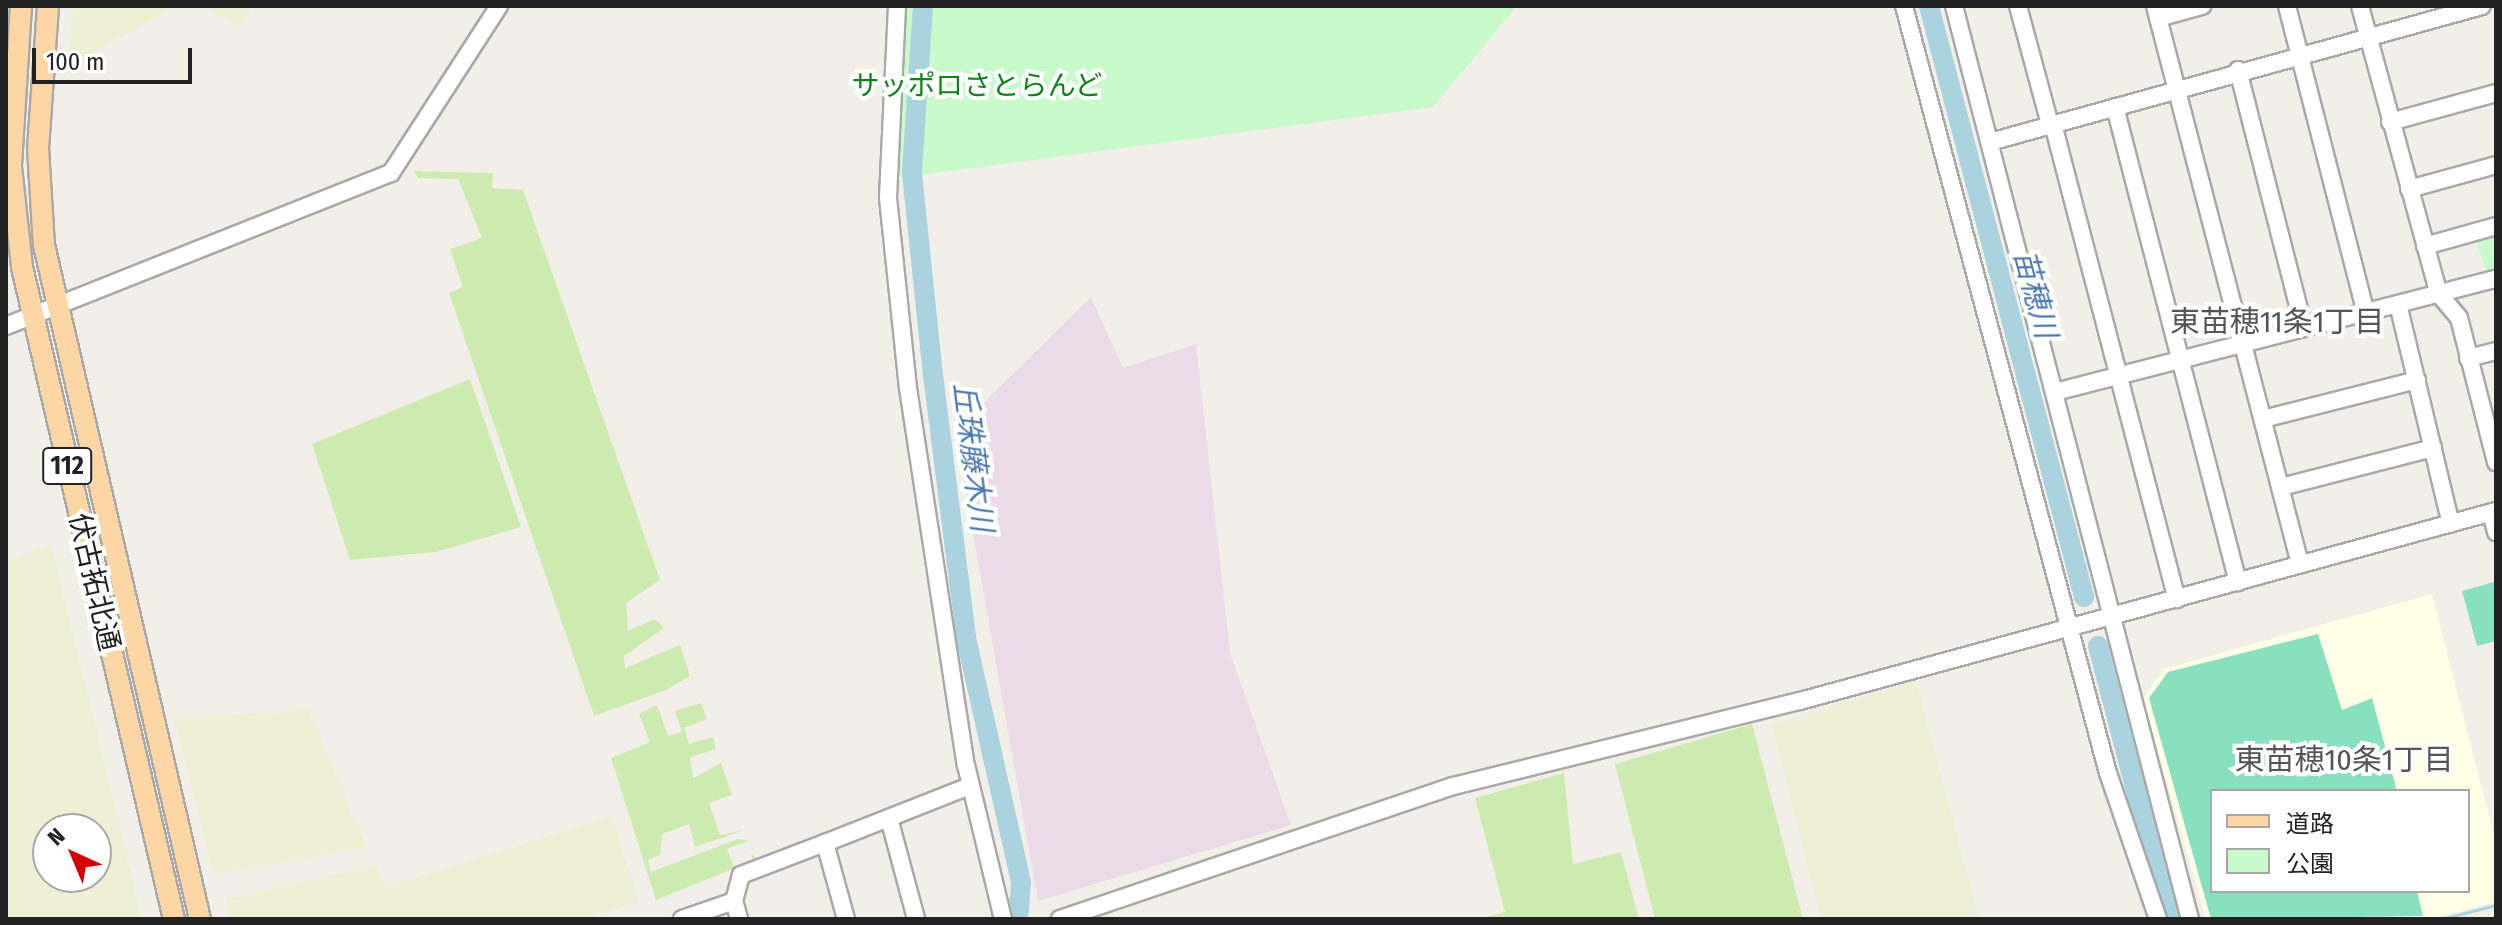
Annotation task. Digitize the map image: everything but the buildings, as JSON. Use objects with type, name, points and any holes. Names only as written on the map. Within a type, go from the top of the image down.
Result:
[{"type":"main road","name":"伏古拓北通","points":[[21,6],[11,167],[31,316],[174,919]]},
{"type":"main road","name":"伏古拓北通","points":[[48,6],[38,148],[44,245],[200,919]]},
{"type":"street","points":[[6,326],[391,173],[499,6]]},
{"type":"street","points":[[897,6],[888,140],[890,226],[913,419],[970,786],[1003,919]]},
{"type":"street","points":[[1904,6],[2130,850],[2158,919]]},
{"type":"street","points":[[2018,6],[2177,599]]},
{"type":"street","points":[[2202,6],[2156,12],[2300,564]]},
{"type":"street","points":[[2287,6],[2366,313]]},
{"type":"street","points":[[2360,6],[2439,294],[2459,318],[2496,462]]},
{"type":"street","points":[[1990,142],[2238,70],[2368,37],[2428,13],[2482,6]]},
{"type":"street","points":[[1960,7],[1990,142],[2190,919]]},
{"type":"street","points":[[2238,70],[2304,328]]},
{"type":"street","points":[[2390,122],[2496,93]]},
{"type":"street","points":[[2115,107],[2238,582]]},
{"type":"street","points":[[2409,189],[2496,165]]},
{"type":"street","points":[[2425,246],[2496,226]]},
{"type":"street","points":[[2055,392],[2496,279]]},
{"type":"street","points":[[2398,304],[2451,524]]},
{"type":"street","points":[[2468,358],[2496,351]]},
{"type":"street","points":[[2263,419],[2417,380]]},
{"type":"street","points":[[2281,487],[2433,448]]},
{"type":"street","points":[[1060,919],[1453,786],[2072,628],[2494,512],[2496,532]]},
{"type":"street","points":[[739,919],[734,901],[741,875],[970,786]]},
{"type":"street","points":[[889,818],[916,919]]},
{"type":"street","points":[[825,843],[846,919]]},
{"type":"street","points":[[682,919],[734,901]]},
{"type":"shaded area","points":[[74,6],[176,6],[67,67]]},
{"type":"shaded area","points":[[200,6],[252,6],[240,26]]},
{"type":"shaded area","points":[[1091,297],[1123,368],[1196,344],[1230,653],[1291,825],[1038,901],[955,431]]},
{"type":"shaded area","points":[[51,544],[142,919],[6,919],[6,562]]},
{"type":"shaded area","points":[[2432,594],[2496,844],[2496,902],[2430,919],[2206,919],[2143,698],[2164,669]]},
{"type":"shaded area","points":[[1916,681],[1979,919],[1821,919],[1772,725]]},
{"type":"shaded area","points":[[309,711],[366,847],[214,875],[174,718]]},
{"type":"shaded area","points":[[612,816],[638,902],[585,919],[230,919],[226,900],[375,865],[386,887]]},
{"type":"green space","name":"サッポロさとらんど","points":[[903,6],[1517,6],[1433,107],[897,178]]},
{"type":"green space","points":[[414,171],[493,173],[492,188],[523,190],[660,580],[626,603],[628,631],[655,619],[664,628],[624,656],[625,668],[680,645],[690,676],[666,690],[594,716],[449,293],[463,287],[450,249],[482,238],[458,179],[418,178]]},
{"type":"green space","points":[[2496,232],[2496,273],[2487,275],[2476,238]]},
{"type":"green space","points":[[470,379],[521,527],[436,552],[350,560],[312,444]]},
{"type":"green space","points":[[2494,582],[2496,641],[2477,646],[2462,591]]},
{"type":"green space","points":[[2318,634],[2342,710],[2372,698],[2396,789],[2210,789],[2210,893],[2417,893],[2423,916],[2211,919],[2149,698],[2168,672]]},
{"type":"green space","points":[[701,703],[707,719],[684,728],[689,744],[713,737],[716,749],[690,757],[693,778],[721,763],[732,795],[709,803],[720,835],[744,830],[695,847],[689,824],[662,834],[660,855],[648,860],[651,872],[738,839],[749,841],[727,849],[734,867],[753,860],[751,854],[757,859],[656,900],[611,758],[650,742],[639,714],[657,705],[668,736],[682,732],[675,711]]},
{"type":"green space","points":[[1752,724],[1803,919],[1655,919],[1615,764]]},
{"type":"green space","points":[[1564,773],[1573,864],[1621,852],[1639,919],[1480,919],[1505,912],[1475,798]]},
{"type":"waterway","name":"丘珠藤木川","points":[[923,6],[912,173],[933,375],[966,638],[1021,882],[1019,911]]},
{"type":"waterway","name":"苗穂川","points":[[1929,6],[2084,597]]},
{"type":"waterway","name":"苗穂川","points":[[2098,646],[2150,844],[2178,919]]},
{"type":"waterway","points":[[2186,873],[2199,919]]},
{"type":"waterway","points":[[2441,919],[2496,905]]},
{"type":"district","name":"東苗穂11条1丁目","points":[[2277,322]]},
{"type":"district","name":"東苗穂10条1丁目","points":[[2344,760]]}]
